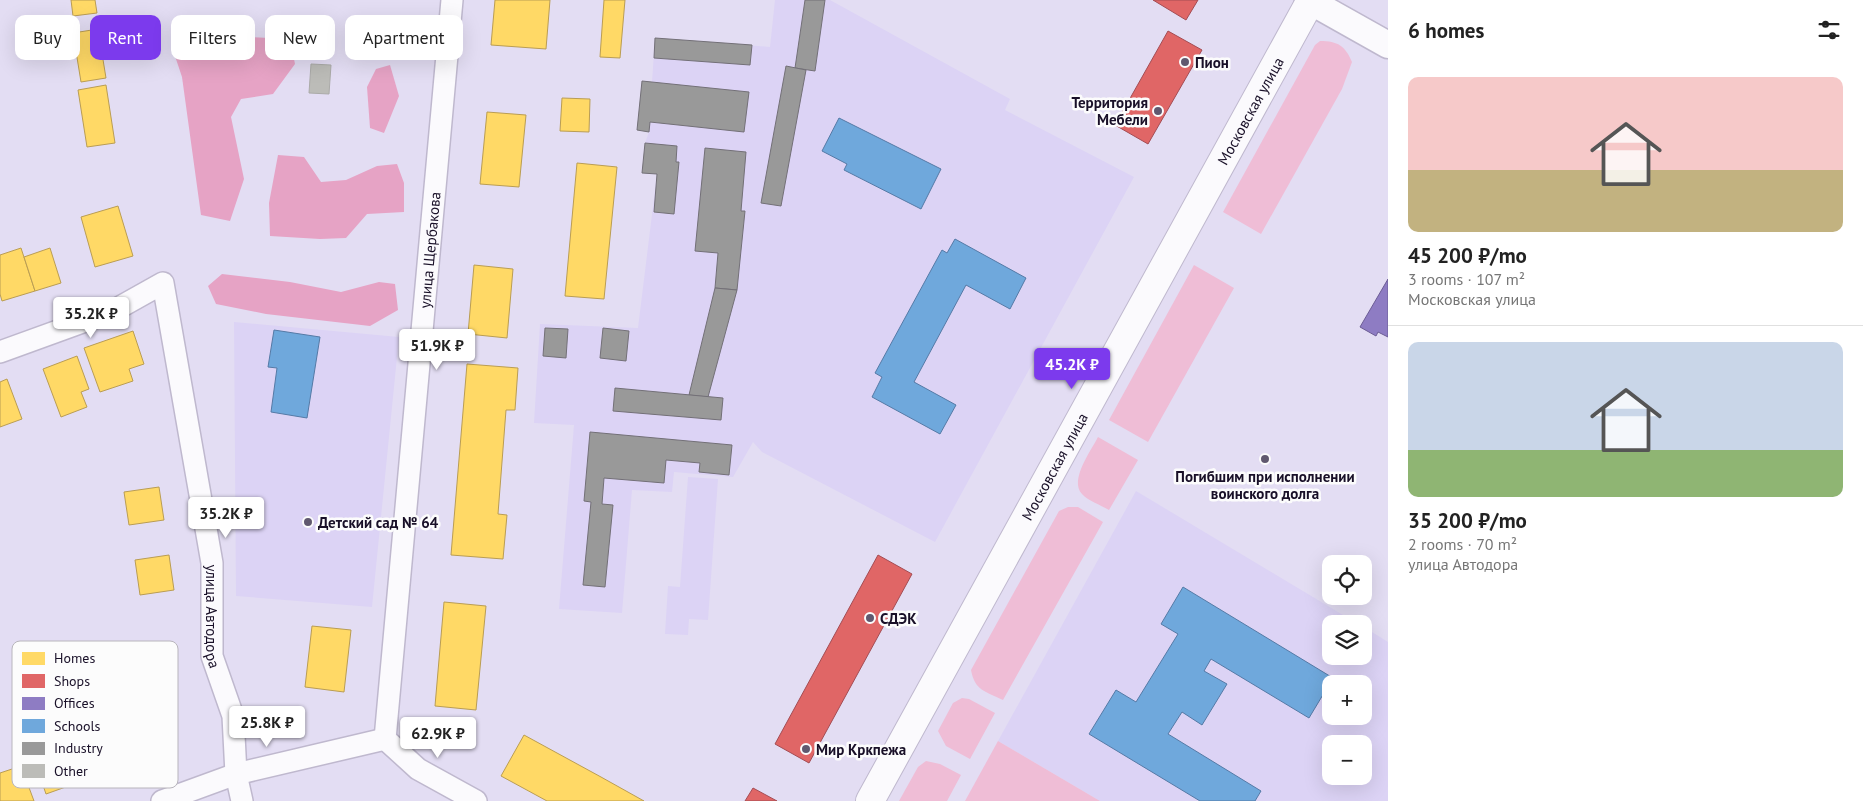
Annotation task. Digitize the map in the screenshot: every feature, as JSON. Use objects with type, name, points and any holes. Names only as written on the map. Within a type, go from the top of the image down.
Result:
[{"type":"main road","name":"Московская улица","points":[[870,801],[1310,0]]},
{"type":"street","name":"улица Щербакова","points":[[385,739],[452,0]]},
{"type":"street","points":[[1310,0],[1388,45]]},
{"type":"street","name":"улица Автодора","points":[[0,352],[113,311],[163,283],[212,564],[212,656],[233,716],[236,774],[242,801]]},
{"type":"street","points":[[162,801],[236,774],[385,739],[418,769],[476,801]]},
{"type":"shaded area","points":[[775,0],[830,0],[1010,99],[1005,110],[1134,177],[935,542],[762,452],[753,442],[733,477],[674,472],[672,492],[632,490],[622,613],[559,609],[574,425],[534,423],[540,324],[638,328],[657,174],[642,173],[645,143],[649,132],[637,130],[642,81],[652,82],[655,38],[770,47]]},
{"type":"shaded area","points":[[255,37],[265,38],[265,60],[294,60],[295,64],[273,94],[241,99],[231,117],[244,179],[230,221],[201,215],[182,77],[176,60],[255,60]]},
{"type":"shaded area","points":[[1320,41],[1336,43],[1344,48],[1352,62],[1342,89],[1261,234],[1223,212],[1315,45]]},
{"type":"shaded area","points":[[390,65],[399,96],[384,133],[370,128],[367,87],[376,69]]},
{"type":"shaded area","points":[[278,155],[304,157],[321,182],[346,180],[377,166],[397,164],[404,183],[404,212],[367,214],[346,238],[320,239],[270,236],[269,203]]},
{"type":"shaded area","points":[[1194,265],[1234,288],[1148,442],[1109,420]]},
{"type":"shaded area","points":[[222,274],[290,282],[341,292],[379,282],[395,284],[398,310],[370,326],[266,314],[216,304],[208,286]]},
{"type":"shaded area","name":"Детский сад № 64","points":[[234,322],[399,337],[372,607],[236,596]]},
{"type":"shaded area","points":[[1098,437],[1138,460],[1109,510],[1088,499],[1079,488],[1078,481],[1082,466]]},
{"type":"shaded area","points":[[688,477],[718,479],[708,620],[689,619],[688,635],[665,634],[668,586],[680,587]]},
{"type":"shaded area","points":[[1136,491],[1322,602],[1322,605],[1326,605],[1343,615],[1322,615],[1322,665],[1372,665],[1372,632],[1388,642],[1388,801],[1100,801],[998,741]]},
{"type":"shaded area","points":[[1068,507],[1078,507],[1103,522],[1003,700],[978,686],[971,670],[1059,511]]},
{"type":"shaded area","points":[[962,698],[969,699],[995,713],[970,759],[946,746],[938,731],[953,703]]},
{"type":"shaded area","points":[[998,741],[1100,801],[965,801]]},
{"type":"shaded area","points":[[926,761],[940,764],[961,775],[947,801],[899,801],[918,767]]},
{"type":"building: Homes","points":[[71,0],[95,0],[97,13],[73,15]]},
{"type":"building: Homes","points":[[495,0],[550,0],[546,49],[491,45]]},
{"type":"building: Homes","points":[[604,0],[625,0],[620,58],[600,57]]},
{"type":"building: Homes","points":[[90,30],[90,60],[103,60],[106,78],[81,82],[77,60],[80,60],[80,32]]},
{"type":"building: Homes","points":[[106,85],[115,143],[87,147],[78,90]]},
{"type":"building: Homes","points":[[562,98],[590,99],[589,132],[560,131]]},
{"type":"building: Homes","points":[[487,112],[526,115],[519,187],[480,184]]},
{"type":"building: Homes","points":[[577,163],[617,167],[604,299],[565,296]]},
{"type":"building: Homes","points":[[118,206],[133,256],[95,267],[81,217]]},
{"type":"building: Homes","points":[[21,248],[35,291],[2,301],[0,294],[0,255]]},
{"type":"building: Homes","points":[[50,248],[61,283],[35,291],[24,257]]},
{"type":"building: Homes","points":[[474,265],[513,269],[507,338],[468,334]]},
{"type":"building: Homes","points":[[133,331],[144,364],[129,369],[133,381],[100,392],[84,348]]},
{"type":"building: Homes","points":[[77,356],[89,389],[81,392],[87,407],[61,417],[43,369]]},
{"type":"building: Homes","points":[[467,364],[518,368],[515,410],[506,410],[498,514],[507,515],[503,559],[451,555]]},
{"type":"building: Homes","points":[[7,379],[22,419],[0,427],[0,382]]},
{"type":"building: Homes","points":[[159,487],[164,520],[129,525],[124,492]]},
{"type":"building: Homes","points":[[169,555],[174,590],[140,595],[135,560]]},
{"type":"building: Homes","points":[[444,602],[486,606],[476,710],[435,706]]},
{"type":"building: Homes","points":[[312,626],[351,630],[344,692],[305,687]]},
{"type":"building: Homes","points":[[524,735],[644,801],[547,801],[501,776]]},
{"type":"building: Homes","points":[[12,769],[12,788],[29,788],[34,801],[0,801],[0,773]]},
{"type":"building: Homes","points":[[44,788],[63,788],[46,794]]},
{"type":"building: Shops","points":[[1153,0],[1198,0],[1186,20]]},
{"type":"building: Shops","points":[[1168,31],[1202,50],[1148,144],[1115,125]]},
{"type":"building: Shops","points":[[878,555],[912,574],[809,763],[775,744]]},
{"type":"building: Shops","points":[[753,788],[777,801],[745,801]]},
{"type":"building: Offices","points":[[1388,279],[1388,337],[1378,332],[1376,336],[1360,327]]},
{"type":"building: Schools","points":[[839,118],[941,169],[921,209],[844,170],[847,164],[822,151]]},
{"type":"building: Schools","points":[[955,239],[1026,278],[1010,309],[966,285],[914,382],[956,405],[940,434],[872,397],[882,377],[875,373],[942,250],[947,253]]},
{"type":"building: Schools","points":[[274,330],[320,337],[307,418],[271,412],[277,368],[268,367]]},
{"type":"building: Schools","points":[[1183,587],[1328,675],[1322,675],[1322,696],[1309,718],[1211,659],[1204,671],[1227,684],[1202,725],[1182,712],[1168,734],[1261,791],[1255,801],[1200,801],[1089,734],[1116,690],[1136,702],[1178,634],[1161,624]]},
{"type":"building: Industry","points":[[805,0],[825,0],[815,71],[795,68]]},
{"type":"building: Industry","points":[[655,38],[752,45],[750,65],[654,58]]},
{"type":"building: Industry","points":[[786,66],[806,70],[781,206],[761,203]]},
{"type":"building: Industry","points":[[642,81],[749,92],[744,132],[650,122],[649,132],[637,130]]},
{"type":"building: Industry","points":[[645,143],[677,146],[676,162],[679,162],[674,214],[654,212],[657,174],[642,173]]},
{"type":"building: Industry","points":[[705,148],[746,152],[741,211],[745,211],[737,290],[715,288],[718,253],[695,251]]},
{"type":"building: Industry","points":[[715,288],[737,290],[708,397],[689,395]]},
{"type":"building: Industry","points":[[545,328],[568,329],[566,358],[543,356]]},
{"type":"building: Industry","points":[[603,328],[629,331],[626,361],[600,358]]},
{"type":"building: Industry","points":[[615,388],[723,398],[721,420],[613,411]]},
{"type":"building: Industry","points":[[590,432],[732,445],[729,475],[699,472],[700,463],[666,460],[664,483],[604,478],[602,504],[613,505],[605,587],[583,585],[591,502],[584,501]]},
{"type":"building: Other","points":[[311,64],[331,65],[329,94],[309,93]]},
{"type":"place","name":"Пион","points":[[1185,62]]},
{"type":"place","name":"Территория Мебели","points":[[1158,111]]},
{"type":"place","name":"Погибшим при исполнении воинского долга","points":[[1265,459]]},
{"type":"place","name":"Детский сад № 64","points":[[308,522]]},
{"type":"place","name":"СДЭК","points":[[870,618]]},
{"type":"place","name":"Мир Кркпежа","points":[[806,749]]}]
